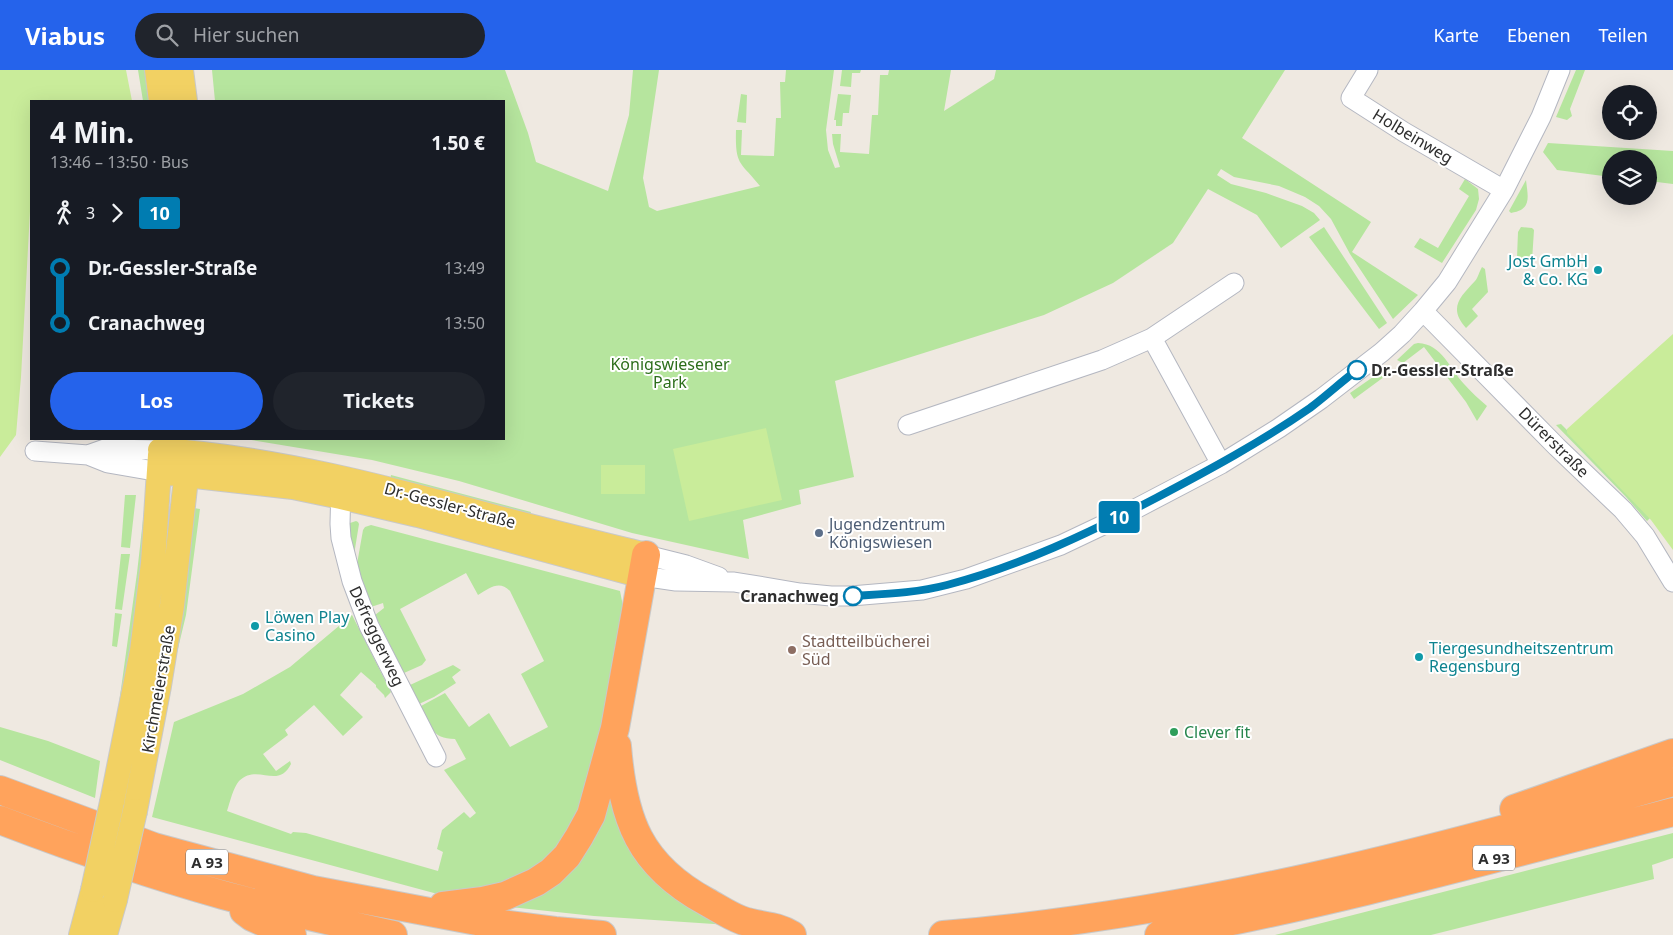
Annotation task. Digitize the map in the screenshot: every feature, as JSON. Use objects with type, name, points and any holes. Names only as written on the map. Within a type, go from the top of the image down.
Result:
[{"type":"highway","points":[[420,910],[505,896],[536,882],[551,872],[567,856],[591,815],[615,728],[644,566]]},
{"type":"highway","points":[[615,728],[619,772],[625,806],[642,846],[666,875],[699,897],[740,920],[781,928],[792,935]]},
{"type":"highway","points":[[1378,861],[1417,838],[1479,821],[1673,753]]},
{"type":"highway","name":"A 93","points":[[943,935],[1099,918],[1295,881],[1590,806],[1673,782]]},
{"type":"highway","name":"A 93","points":[[0,790],[154,847],[313,890],[477,921],[602,935]]},
{"type":"highway","name":"A 93","points":[[1159,935],[1378,888],[1673,812]]},
{"type":"highway","name":"A 93","points":[[0,820],[149,873],[223,895],[393,935]]},
{"type":"highway","points":[[223,895],[252,917],[292,935]]},
{"type":"main road","points":[[157,70],[161,100]]},
{"type":"main road","points":[[181,70],[185,100]]},
{"type":"main road","name":"Dr.-Gessler-Straße","points":[[160,453],[289,467],[341,487],[387,488],[644,566]]},
{"type":"main road","name":"Kirchmeierstraße","points":[[81,935],[112,802],[142,651],[153,563],[160,453]]},
{"type":"main road","name":"Kirchmeierstraße","points":[[105,935],[135,811],[159,686],[172,606],[189,455]]},
{"type":"street","name":"Holbeinweg","points":[[1368,70],[1351,98],[1404,132],[1504,190]]},
{"type":"street","name":"Dr.-Gessler-Straße","points":[[644,566],[686,565],[734,582],[800,593],[851,596],[922,590],[946,585],[1061,545],[1220,464],[1279,428],[1321,399],[1382,352],[1423,311],[1447,282],[1504,190],[1541,117],[1560,70]]},
{"type":"street","points":[[908,426],[1102,360],[1152,338],[1234,283]]},
{"type":"street","name":"Dürerstraße","points":[[1423,311],[1557,447],[1623,510],[1645,536],[1673,582]]},
{"type":"street","points":[[1152,338],[1220,464]]},
{"type":"street","points":[[35,451],[88,455],[108,463],[160,453]]},
{"type":"street","name":"Defreggerweg","points":[[341,487],[341,538],[352,581],[369,626],[436,757]]},
{"type":"green space","points":[[0,70],[126,70],[132,100],[30,100],[30,211],[21,377],[16,435],[0,457]]},
{"type":"green space","points":[[138,70],[147,70],[151,100],[143,100]]},
{"type":"green space","name":"Königswiesener Park","points":[[212,70],[505,70],[528,133],[536,162],[608,191],[629,115],[633,70],[659,70],[643,178],[649,207],[657,211],[760,186],[740,162],[736,130],[742,130],[741,155],[774,156],[776,118],[781,118],[780,82],[785,82],[786,70],[834,70],[826,130],[828,150],[835,168],[840,167],[832,134],[841,134],[840,152],[869,154],[872,115],[878,115],[880,75],[888,75],[889,70],[951,70],[944,111],[994,79],[996,70],[1285,70],[1242,138],[1371,222],[1352,252],[1418,295],[1393,319],[1350,254],[1331,219],[1319,206],[1305,197],[1279,186],[1234,177],[1221,169],[1217,175],[1231,184],[1266,193],[1302,206],[1314,213],[1320,220],[1281,248],[1257,215],[1208,189],[1173,243],[1113,283],[1044,315],[835,381],[854,477],[799,490],[801,504],[743,520],[749,559],[632,533],[459,481],[372,460],[251,440],[505,440],[505,100],[215,100]]},
{"type":"green space","points":[[842,70],[861,70],[860,73],[852,73],[851,87],[840,86]]},
{"type":"green space","points":[[1576,70],[1585,70],[1570,109],[1572,116],[1567,120],[1556,117]]},
{"type":"green space","points":[[741,94],[747,95],[746,123],[737,122]]},
{"type":"green space","points":[[838,94],[851,95],[849,113],[843,113],[842,126],[836,126],[836,120],[834,120]]},
{"type":"green space","points":[[1548,143],[1673,151],[1673,184],[1657,182],[1657,150],[1602,150],[1602,176],[1557,170],[1543,152]]},
{"type":"green space","points":[[1465,179],[1478,189],[1479,199],[1476,210],[1442,263],[1414,247],[1420,238],[1438,248],[1469,196],[1459,189]]},
{"type":"green space","points":[[1526,180],[1528,197],[1526,206],[1511,213],[1509,211]]},
{"type":"green space","points":[[1324,227],[1387,323],[1379,329],[1309,237]]},
{"type":"green space","points":[[1521,227],[1534,230],[1532,261],[1524,267],[1517,258],[1518,232]]},
{"type":"green space","points":[[1482,267],[1485,269],[1488,292],[1472,309],[1478,316],[1466,328],[1458,314],[1458,303],[1476,280]]},
{"type":"green space","points":[[1673,334],[1673,550],[1651,520],[1567,433],[1567,429]]},
{"type":"green space","points":[[1414,344],[1426,344],[1439,352],[1472,393],[1487,406],[1477,421],[1466,402],[1424,347],[1403,363],[1397,360]]},
{"type":"green space","points":[[1386,368],[1388,374],[1354,399],[1350,393]]},
{"type":"green space","points":[[1561,424],[1567,430],[1569,429],[1653,515],[1647,521],[1556,425]]},
{"type":"green space","points":[[766,428],[782,500],[689,521],[673,449]]},
{"type":"green space","points":[[601,465],[645,465],[645,494],[601,494]]},
{"type":"green space","points":[[391,475],[531,512],[529,518],[390,481]]},
{"type":"green space","points":[[125,495],[136,495],[130,548],[121,547]]},
{"type":"green space","points":[[145,502],[150,503],[134,637],[117,718],[137,573]]},
{"type":"green space","points":[[194,508],[200,509],[186,615],[163,711]]},
{"type":"green space","points":[[356,521],[359,524],[353,561],[347,524]]},
{"type":"green space","points":[[371,525],[620,591],[622,614],[587,811],[532,878],[445,896],[152,817],[174,722],[243,694],[290,667],[352,615],[391,692],[385,698],[376,685],[361,672],[340,695],[363,717],[343,736],[314,705],[285,730],[288,735],[263,754],[276,771],[290,761],[291,764],[286,771],[274,776],[253,774],[246,776],[237,784],[227,811],[291,834],[293,832],[306,833],[438,871],[443,852],[437,849],[442,830],[464,812],[470,818],[476,813],[444,770],[466,759],[455,739],[441,737],[432,730],[421,706],[445,693],[469,727],[489,713],[510,747],[548,727],[521,674],[544,661],[510,591],[502,586],[494,586],[478,595],[466,573],[400,609],[426,660],[422,665],[404,673],[375,615],[384,608],[383,603],[371,607],[357,564],[363,530]]},
{"type":"green space","points":[[121,554],[130,554],[122,610],[115,609]]},
{"type":"green space","points":[[115,613],[122,614],[117,647],[112,646]]},
{"type":"green space","points":[[453,665],[461,670],[452,677],[456,683],[419,704],[410,685]]},
{"type":"green space","points":[[0,727],[48,741],[100,761],[95,798],[0,760]]},
{"type":"green space","points":[[611,779],[616,804],[729,925],[594,916],[502,906],[528,897]]},
{"type":"green space","points":[[1673,833],[1673,858],[1652,865],[1654,879],[1431,935],[1275,935]]},
{"type":"bus line","name":"10","points":[[853,596],[922,590],[946,585],[966,580],[1061,545],[1220,464],[1310,407],[1357,370]]},
{"type":"place","name":"Jost GmbH & Co. KG","points":[[1598,270]]},
{"type":"place","name":"Dr.-Gessler-Straße","points":[[1357,370]]},
{"type":"place","name":"Jugendzentrum Königswiesen","points":[[819,533]]},
{"type":"place","name":"Cranachweg","points":[[853,596]]},
{"type":"place","name":"Löwen Play Casino","points":[[255,626]]},
{"type":"place","name":"Stadtteilbücherei Süd","points":[[792,650]]},
{"type":"place","name":"Tiergesundheitszentrum Regensburg","points":[[1419,657]]},
{"type":"place","name":"Clever fit","points":[[1174,732]]}]
